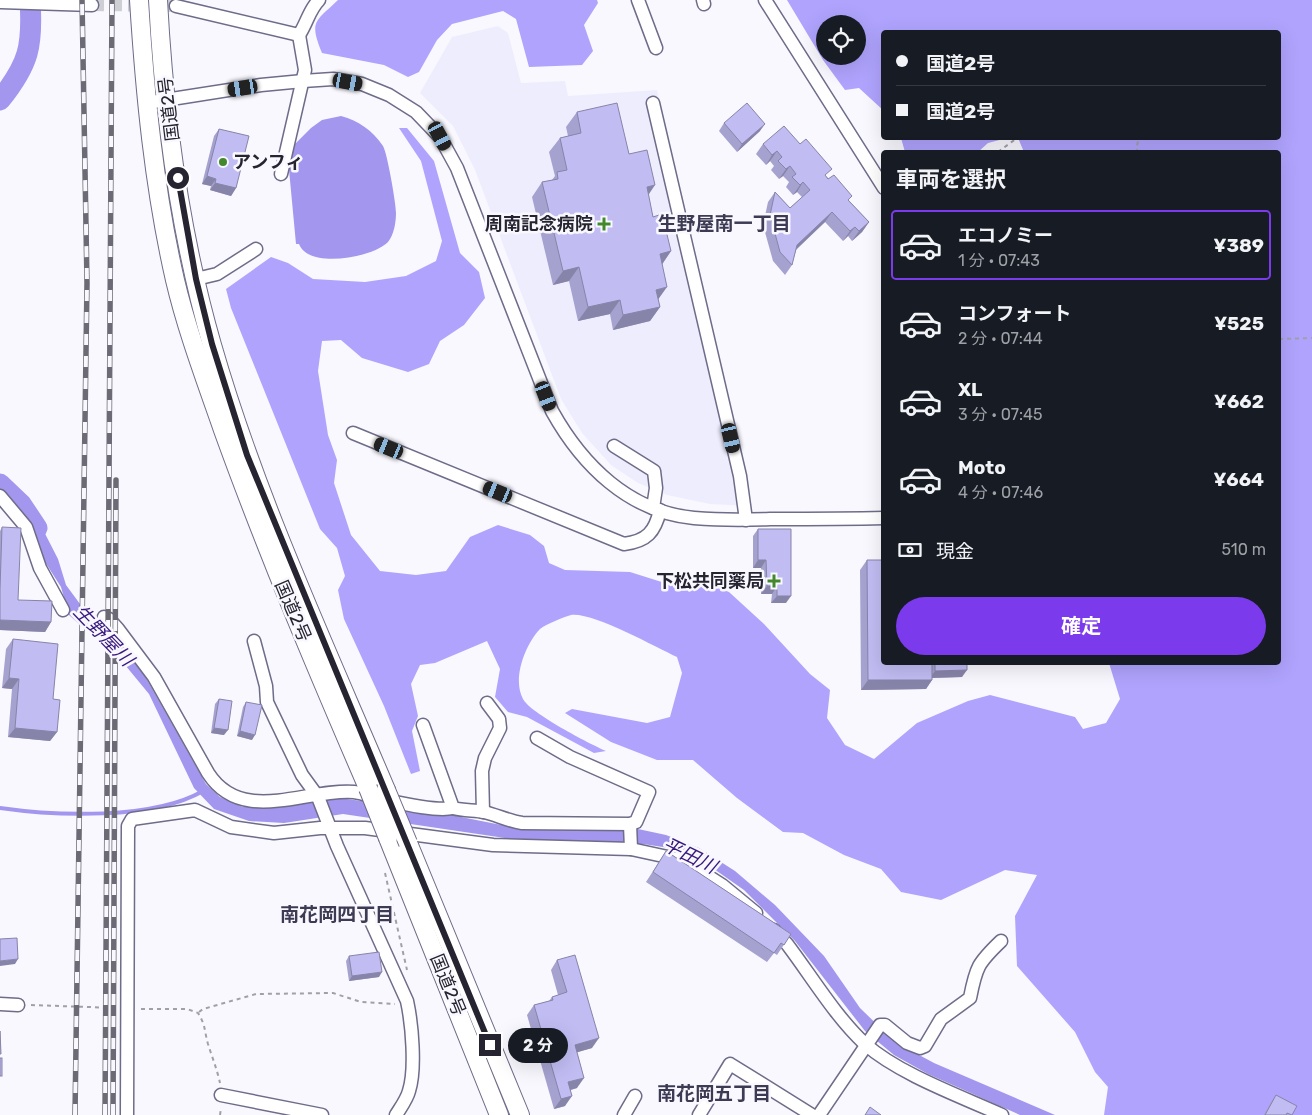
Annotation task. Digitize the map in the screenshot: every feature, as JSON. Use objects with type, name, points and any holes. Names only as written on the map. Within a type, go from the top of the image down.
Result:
[{"type":"highway","name":"国道2号","points":[[138,0],[146,103],[160,204],[175,282],[195,351],[281,584],[368,788],[499,1115]]},
{"type":"highway","name":"国道2号","points":[[158,0],[166,100],[180,198],[196,279],[212,344],[247,455],[520,1115]]},
{"type":"street","points":[[282,174],[305,70],[299,35],[306,24],[312,8],[319,0]]},
{"type":"street","points":[[638,0],[656,48]]},
{"type":"street","points":[[765,0],[881,183]]},
{"type":"street","points":[[0,2],[92,4]]},
{"type":"street","points":[[176,6],[195,5],[299,35]]},
{"type":"street","points":[[146,103],[261,85],[333,79],[362,84],[389,95],[416,112],[440,136],[460,176],[552,411],[567,440],[592,469],[623,493],[656,509],[692,518],[746,520],[881,518]]},
{"type":"street","points":[[653,103],[740,476],[746,520]]},
{"type":"street","points":[[196,279],[217,274],[256,249]]},
{"type":"street","points":[[353,433],[624,544],[640,542],[650,534],[656,509],[654,471],[614,446]]},
{"type":"street","points":[[0,496],[26,527],[40,568],[63,610]]},
{"type":"street","points":[[104,618],[109,619],[118,629],[154,677],[215,784],[225,792],[256,802],[273,803],[356,792],[422,806],[483,812],[505,820],[522,823],[630,826],[636,822],[649,792],[570,757],[537,738]]},
{"type":"street","points":[[254,641],[266,686],[267,702],[302,775],[317,796],[331,825],[337,846],[407,1001],[412,1076],[409,1092],[396,1115]]},
{"type":"street","points":[[483,812],[482,771],[500,728],[499,719],[487,703]]},
{"type":"street","points":[[423,725],[453,808]]},
{"type":"street","points":[[127,1115],[128,826],[132,819],[195,810],[231,827],[265,832],[331,825],[493,846],[631,848],[677,859],[722,884],[758,914],[787,944],[867,1041],[884,1058],[1002,1115]]},
{"type":"street","points":[[630,826],[631,848]]},
{"type":"street","points":[[819,1115],[867,1041],[880,1025],[885,1025],[907,1043],[920,1048],[925,1046],[941,1019],[970,998],[976,969],[981,960],[1001,941]]},
{"type":"street","points":[[0,1004],[18,1005]]},
{"type":"street","points":[[699,1115],[730,1064],[812,1115]]},
{"type":"street","points":[[221,1095],[322,1115]]},
{"type":"street","points":[[624,1115],[635,1096]]},
{"type":"path","points":[[1001,150],[1013,140]]},
{"type":"path","points":[[1281,338],[1312,338]]},
{"type":"path","points":[[63,610],[104,618]]},
{"type":"path","points":[[399,864],[384,874],[408,970]]},
{"type":"path","points":[[198,1013],[203,1009],[256,994],[333,993],[361,1002],[397,1004],[407,1001]]},
{"type":"path","points":[[18,1005],[187,1009],[198,1013],[206,1026],[207,1042],[217,1068],[221,1095],[220,1115]]},
{"type":"shaded area","points":[[338,0],[597,0],[598,3],[584,25],[593,51],[582,65],[529,67],[516,19],[503,11],[452,24],[437,40],[419,72],[408,77],[384,65],[322,53],[316,34],[316,23]]},
{"type":"shaded area","points":[[787,0],[1312,0],[1312,1115],[1104,1115],[1108,1087],[1095,1072],[1075,1032],[1017,966],[1015,916],[1037,875],[1005,870],[941,900],[901,892],[881,869],[844,855],[803,833],[783,832],[737,798],[693,760],[657,760],[611,742],[565,713],[572,709],[647,723],[670,717],[682,673],[677,657],[608,624],[594,619],[571,615],[543,627],[529,644],[525,653],[519,682],[523,699],[528,705],[561,728],[606,751],[594,753],[527,717],[508,712],[495,697],[500,669],[487,641],[435,663],[420,665],[411,684],[418,716],[412,731],[420,771],[411,774],[384,706],[344,619],[338,590],[345,576],[337,548],[320,529],[231,308],[226,289],[271,257],[288,263],[313,279],[365,282],[406,276],[436,261],[442,241],[421,161],[399,128],[407,128],[434,161],[460,253],[479,272],[485,298],[464,325],[440,341],[429,364],[408,372],[362,358],[341,340],[322,341],[318,371],[328,435],[337,460],[334,483],[351,535],[380,571],[416,575],[446,571],[470,537],[498,525],[530,535],[544,546],[549,563],[565,570],[630,572],[687,590],[705,583],[729,592],[764,624],[810,674],[830,690],[827,718],[845,745],[874,759],[917,723],[968,701],[990,695],[1075,717],[1083,729],[1106,723],[1120,699],[1110,665],[1281,665],[1281,150],[1023,150],[1019,140],[1281,140],[1281,30],[881,30],[881,108],[859,88],[845,90],[827,65],[866,65],[866,15],[816,15],[816,48]]},
{"type":"shaded area","points":[[498,26],[508,33],[521,83],[565,81],[568,96],[657,90],[705,293],[751,506],[710,504],[667,495],[638,483],[611,465],[582,433],[561,399],[475,170],[453,126],[420,93],[452,37]]},
{"type":"shaded area","points":[[902,140],[999,140],[988,143],[980,150],[904,150]]},
{"type":"water","points":[[341,116],[365,127],[383,146],[393,189],[396,220],[390,239],[381,247],[356,256],[328,259],[315,257],[305,252],[299,244],[296,244],[288,159],[294,145],[311,128],[322,120]]},
{"type":"water","name":"平田川","points":[[21,504],[37,518],[58,559],[66,585],[80,604],[113,629],[137,662],[206,784],[220,797],[243,807],[277,807],[340,798],[426,810],[511,827],[638,829],[666,835],[699,848],[735,871],[775,905],[824,956],[860,1008],[895,1042],[934,1063],[1055,1115],[1020,1115],[928,1074],[894,1055],[865,1031],[795,941],[744,890],[704,862],[676,849],[643,844],[532,842],[343,814],[284,823],[249,821],[214,809],[194,788],[149,694],[102,637],[79,624],[69,615],[61,587],[45,562],[35,531]]},
{"type":"building","points":[[617,103],[629,154],[647,150],[655,185],[647,187],[653,217],[662,214],[671,251],[660,254],[667,287],[656,290],[660,307],[623,315],[620,300],[588,307],[579,267],[563,271],[542,182],[558,179],[557,172],[567,170],[560,138],[581,133],[577,112]]},
{"type":"building","points":[[747,103],[765,124],[742,144],[724,123]]},
{"type":"building","points":[[784,126],[800,144],[806,139],[832,169],[825,175],[828,179],[834,175],[852,196],[848,200],[869,222],[859,231],[855,227],[850,231],[832,212],[797,245],[792,265],[780,252],[770,215],[775,192],[790,208],[810,190],[803,182],[800,185],[792,177],[796,174],[790,166],[786,169],[778,161],[782,157],[777,151],[772,155],[763,144]]},
{"type":"building","points":[[219,129],[249,136],[236,188],[215,183],[216,179],[207,176]]},
{"type":"building","points":[[2,527],[21,528],[18,600],[52,601],[51,622],[0,620]]},
{"type":"building","name":"下松共同薬局","points":[[758,529],[791,529],[791,596],[777,596],[777,586],[767,586],[766,560],[758,560]]},
{"type":"building","points":[[867,560],[881,560],[881,665],[932,665],[932,680],[868,680]]},
{"type":"building","points":[[13,639],[58,644],[53,699],[60,700],[57,732],[15,728],[19,679],[9,678]]},
{"type":"building","points":[[935,665],[967,665],[967,670],[935,671]]},
{"type":"building","points":[[219,699],[232,701],[228,730],[214,728]]},
{"type":"building","points":[[246,702],[262,705],[255,735],[240,731]]},
{"type":"building","points":[[666,851],[791,934],[784,945],[781,943],[774,953],[653,872]]},
{"type":"building","points":[[17,938],[18,959],[0,961],[0,939]]},
{"type":"building","points":[[379,952],[382,972],[352,976],[349,956]]},
{"type":"building","points":[[575,955],[599,1038],[575,1045],[584,1078],[568,1082],[572,1096],[561,1099],[534,1005],[553,1000],[552,997],[567,992],[557,960]]},
{"type":"building","points":[[0,1058],[2,1058],[2,1076],[0,1076]]},
{"type":"building","points":[[1276,1095],[1297,1106],[1292,1115],[1287,1113],[1286,1115],[1265,1115]]},
{"type":"building","points":[[870,1107],[881,1115],[865,1115]]},
{"type":"waterway","name":"生野屋川","points":[[0,100],[17,76],[27,54],[31,30],[30,0]]},
{"type":"waterway","name":"生野屋川","points":[[0,484],[21,504],[37,528]]},
{"type":"waterway","points":[[0,808],[76,814],[132,811],[158,807],[203,791]]},
{"type":"tunnel","points":[[92,5],[176,6]]},
{"type":"railway","points":[[75,1115],[87,283],[82,0]]},
{"type":"railway","points":[[105,1115],[112,0]]},
{"type":"railway","points":[[113,1115],[116,480]]},
{"type":"place","name":"アンフィ","points":[[223,162]]},
{"type":"place","name":"周南記念病院","points":[[604,224]]},
{"type":"place","name":"下松共同薬局","points":[[774,581]]},
{"type":"district","name":"生野屋南一丁目","points":[[724,223]]},
{"type":"district","name":"南花岡四丁目","points":[[337,914]]},
{"type":"district","name":"南花岡五丁目","points":[[714,1093]]},
{"type":"route","points":[[178,178],[180,198],[196,279],[212,344],[247,455],[296,578],[386,790],[490,1045]]}]
